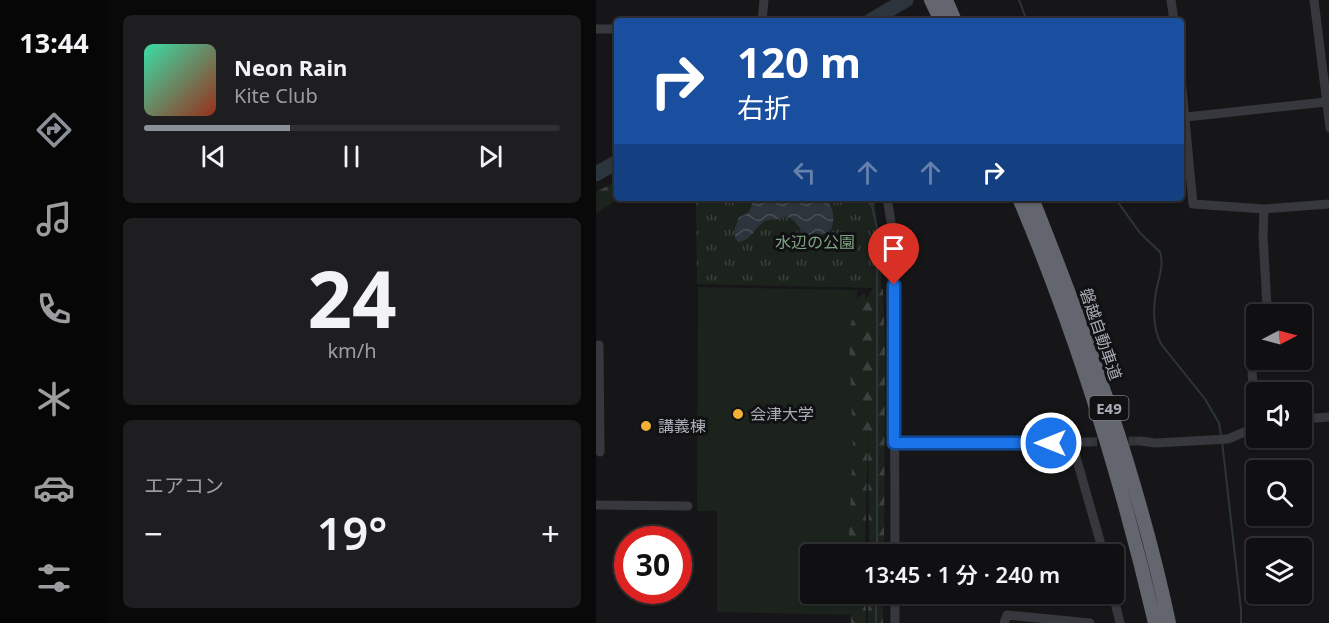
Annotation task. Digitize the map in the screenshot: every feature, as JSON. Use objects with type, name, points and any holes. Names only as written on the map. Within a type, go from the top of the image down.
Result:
[{"type":"highway","points":[[936,1],[940,18]]},
{"type":"highway","points":[[936,1],[952,18]]},
{"type":"highway","name":"磐越自動車道","points":[[1020,201],[1065,317],[1098,415],[1127,513],[1155,623]]},
{"type":"highway","name":"磐越自動車道","points":[[1033,201],[1078,314],[1117,432],[1169,623]]},
{"type":"street","points":[[761,18],[764,0]]},
{"type":"street","points":[[1171,0],[1174,18]]},
{"type":"street","points":[[1314,0],[1330,128]]},
{"type":"street","points":[[596,30],[614,30]]},
{"type":"street","points":[[1184,101],[1193,204],[1264,210],[1330,204]]},
{"type":"street","points":[[1186,117],[1327,105]]},
{"type":"street","points":[[888,201],[894,240],[895,544]]},
{"type":"street","points":[[1264,210],[1267,304]]},
{"type":"street","points":[[599,345],[600,452]]},
{"type":"street","points":[[1312,418],[1330,417]]},
{"type":"street","points":[[1140,441],[1156,443],[1228,439],[1246,431]]},
{"type":"street","points":[[894,443],[1088,442]]},
{"type":"street","points":[[1072,443],[1101,544]]},
{"type":"street","points":[[596,505],[688,506]]},
{"type":"street","points":[[895,604],[895,623]]},
{"type":"street","points":[[1116,604],[1120,623]]},
{"type":"street","points":[[1004,623],[1007,615],[1090,623]]},
{"type":"green space","points":[[614,183],[615,201],[596,213],[596,192]]},
{"type":"green space","name":"水辺の公園","points":[[696,201],[874,201],[881,250],[881,288],[697,284]]},
{"type":"green space","points":[[874,286],[883,289],[884,544],[869,544],[868,423],[865,544],[849,544],[853,448],[849,332],[858,297],[865,293],[867,301]]},
{"type":"green space","points":[[698,287],[857,290],[855,544],[800,544],[800,604],[855,604],[855,615],[717,612],[717,511],[697,511]]},
{"type":"green space","points":[[850,604],[866,604],[866,623],[851,623]]},
{"type":"green space","points":[[868,604],[883,604],[883,623],[868,623]]},
{"type":"water","points":[[751,201],[827,201],[833,213],[831,230],[814,236],[803,231],[791,219],[784,217],[764,222],[751,236],[738,242],[735,238],[735,228],[739,217],[746,214],[752,205]]},
{"type":"waterway","points":[[875,18],[906,0]]},
{"type":"waterway","points":[[1019,0],[1026,18]]},
{"type":"waterway","points":[[596,174],[614,164]]},
{"type":"waterway","points":[[871,201],[877,228],[877,544]]},
{"type":"waterway","points":[[1117,201],[1140,233],[1160,252],[1161,266],[1154,312],[1158,336],[1161,344],[1205,399],[1219,423],[1221,435]]},
{"type":"waterway","points":[[1222,441],[1241,623]]},
{"type":"waterway","points":[[876,604],[876,623]]},
{"type":"tunnel","points":[[1088,442],[1140,441]]},
{"type":"place","name":"会津大学","points":[[738,414]]},
{"type":"place","name":"講義棟","points":[[646,426]]},
{"type":"route","points":[[894,285],[894,443],[1051,443]]}]
